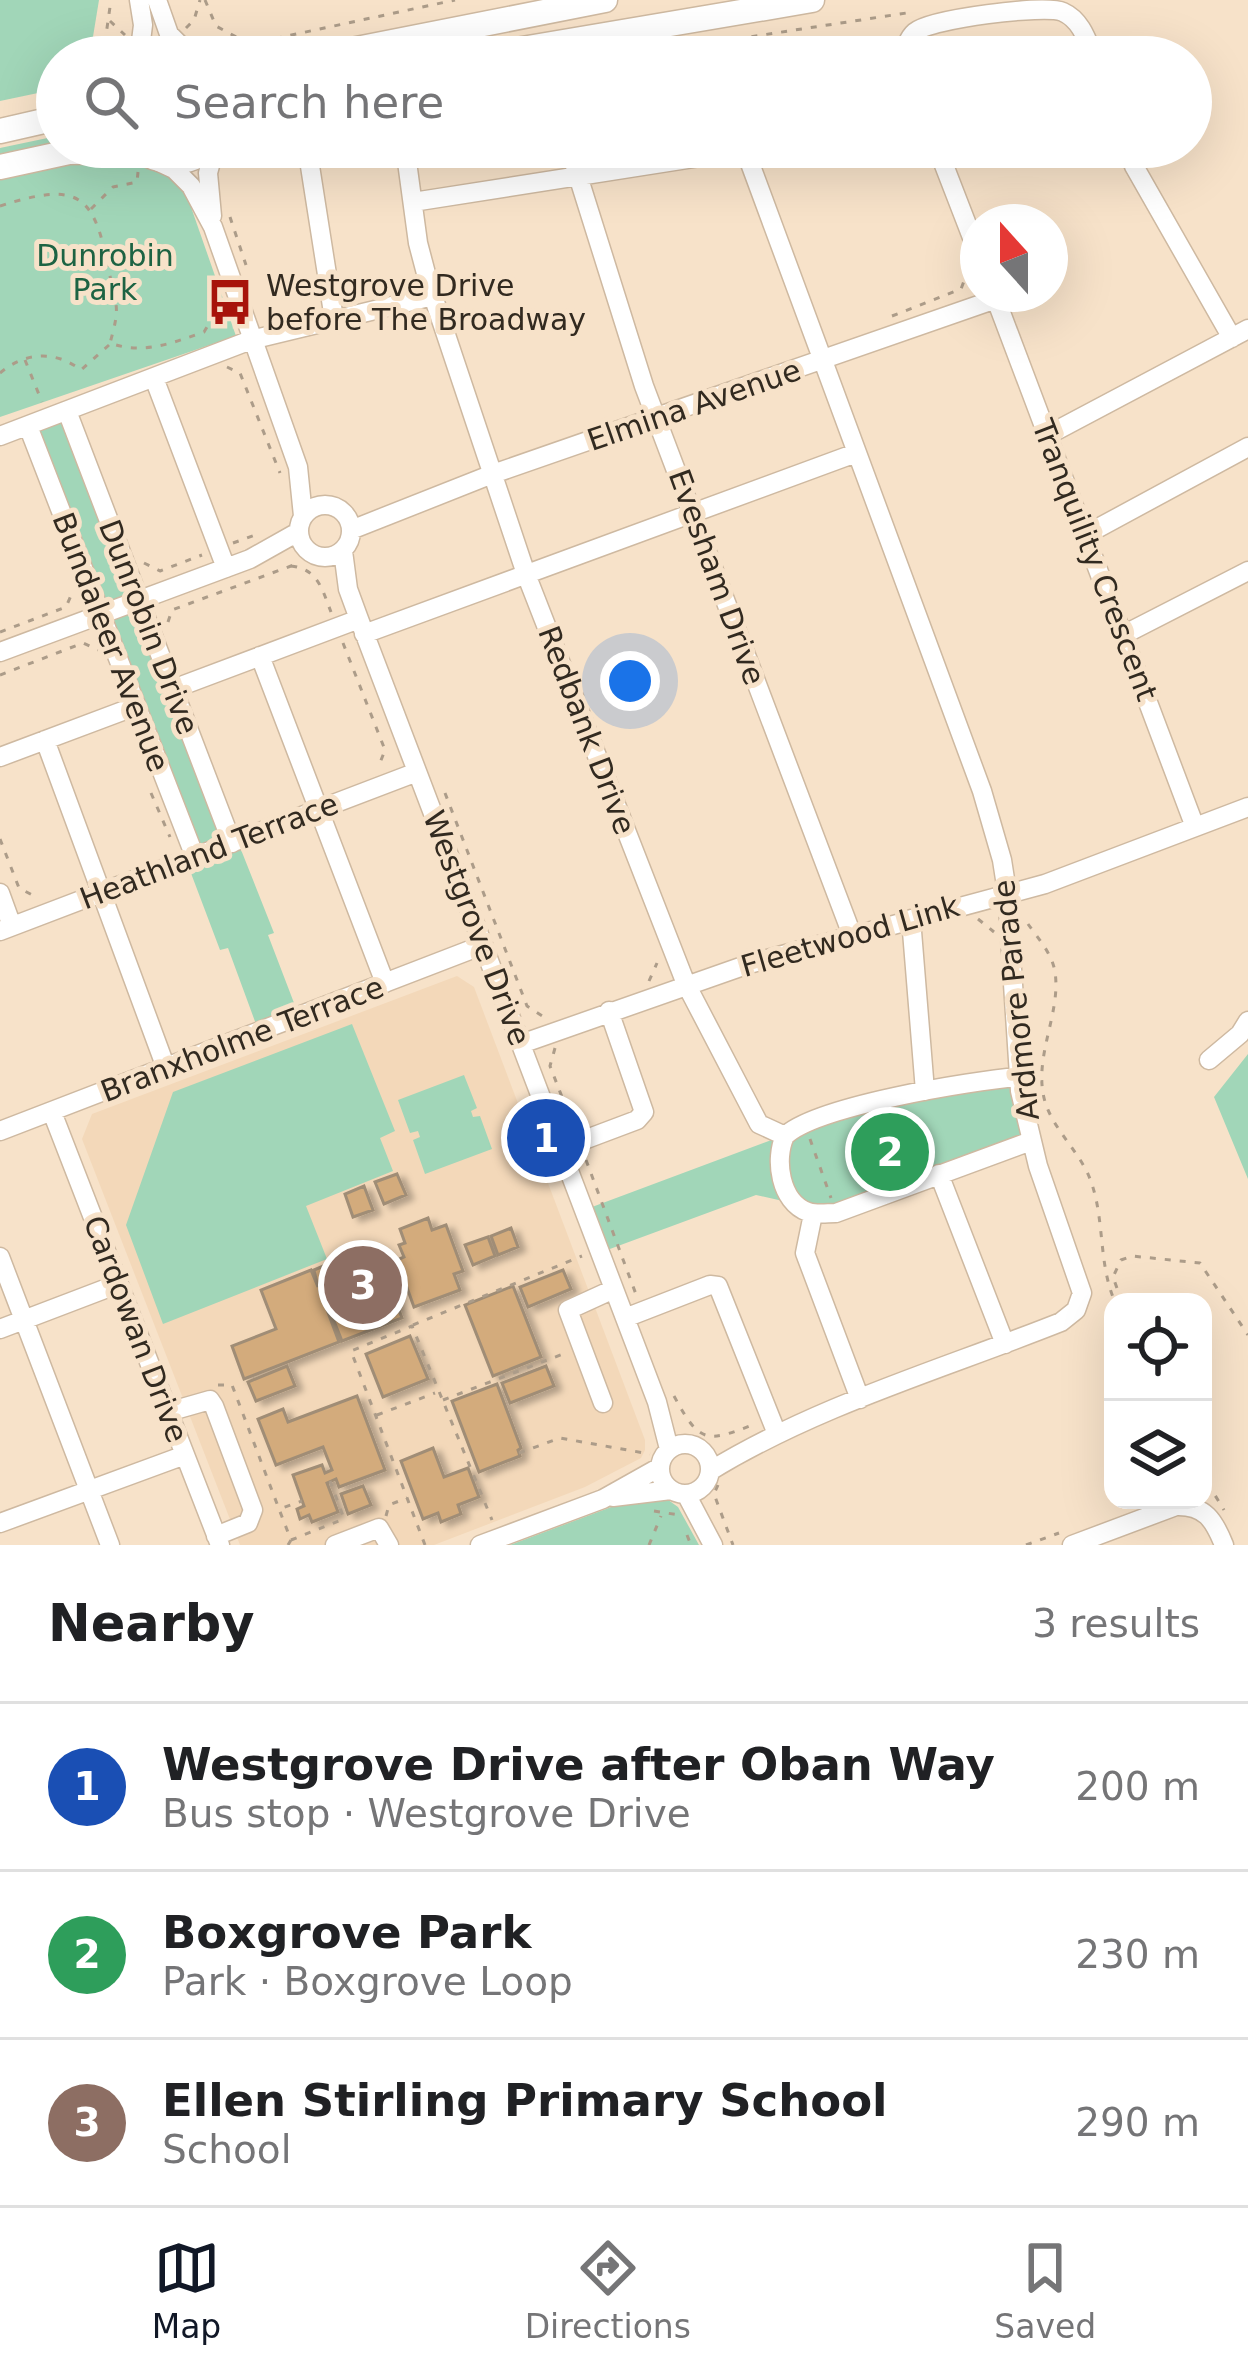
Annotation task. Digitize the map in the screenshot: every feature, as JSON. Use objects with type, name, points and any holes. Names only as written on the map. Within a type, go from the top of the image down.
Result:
[{"type":"main road","points":[[422,36],[605,0]]},
{"type":"main road","points":[[599,36],[812,0]]},
{"type":"main road","points":[[0,131],[36,123]]},
{"type":"main road","points":[[0,167],[36,159]]},
{"type":"street","points":[[139,0],[142,36]]},
{"type":"street","points":[[157,0],[172,36]]},
{"type":"street","points":[[913,36],[938,23],[1040,9],[1062,11],[1081,26],[1085,36]]},
{"type":"street","points":[[166,168],[183,177],[212,227],[298,467],[326,505],[349,522],[343,551],[315,555]]},
{"type":"street","points":[[210,168],[212,227]]},
{"type":"street","points":[[310,168],[334,319]]},
{"type":"street","name":"Redbank Drive","points":[[408,168],[433,296],[526,574],[686,984],[759,1124],[785,1136]]},
{"type":"street","name":"Evesham Drive","points":[[575,168],[657,417],[852,935]]},
{"type":"street","points":[[412,202],[631,168]]},
{"type":"street","name":"Ardmore Parade","points":[[489,1541],[754,1444],[773,1426],[860,1399],[1061,1322],[1076,1310],[1082,1293],[1031,1141],[1018,1077],[1007,892],[982,791],[751,168]]},
{"type":"street","points":[[944,168],[960,215]]},
{"type":"street","points":[[1048,435],[1240,333],[1140,168]]},
{"type":"street","points":[[0,436],[251,340],[433,296]]},
{"type":"street","name":"Elmina Avenue","points":[[349,522],[823,362],[960,309]]},
{"type":"street","name":"Tranquility Crescent","points":[[1001,312],[1195,827]]},
{"type":"street","points":[[154,379],[222,558]]},
{"type":"street","name":"Dunrobin Drive","points":[[58,415],[128,570],[232,843]]},
{"type":"street","name":"Bundaleer Avenue","points":[[28,426],[195,857]]},
{"type":"street","points":[[1087,535],[1248,447]]},
{"type":"street","points":[[173,689],[337,627],[362,626],[526,574],[856,453]]},
{"type":"street","points":[[292,542],[298,467]]},
{"type":"street","points":[[2,642],[139,600],[222,558],[250,559],[292,542],[326,505]]},
{"type":"street","name":"Westgrove Drive","points":[[292,542],[315,555],[348,589]]},
{"type":"street","name":"Westgrove Drive","points":[[343,551],[348,589],[521,1044],[570,1145],[599,1250],[614,1289],[633,1314],[657,1402],[693,1464],[710,1538]]},
{"type":"street","points":[[1125,634],[1248,571]]},
{"type":"street","points":[[260,656],[385,983]]},
{"type":"street","points":[[0,757],[136,706]]},
{"type":"street","points":[[45,740],[166,1068]]},
{"type":"street","name":"Heathland Terrace","points":[[6,928],[417,772]]},
{"type":"street","name":"Fleetwood Link","points":[[521,1044],[686,984],[1045,884],[1248,807]]},
{"type":"street","points":[[0,893],[6,928]]},
{"type":"street","points":[[911,919],[925,1090]]},
{"type":"street","name":"Branxholme Terrace","points":[[0,1132],[483,945]]},
{"type":"street","points":[[570,1145],[637,1120],[644,1112],[609,1011]]},
{"type":"street","points":[[1210,1060],[1248,1021]]},
{"type":"street","points":[[1018,1077],[925,1090],[803,1123],[785,1136],[777,1162],[800,1208],[813,1214],[836,1213],[1031,1141]]},
{"type":"street","name":"Cardowan Drive","points":[[52,1112],[218,1540]]},
{"type":"street","points":[[938,1174],[1005,1344]]},
{"type":"street","points":[[813,1214],[805,1253],[860,1399]]},
{"type":"street","points":[[0,1257],[110,1545]]},
{"type":"street","points":[[0,1329],[118,1284]]},
{"type":"street","points":[[633,1314],[718,1286],[773,1426]]},
{"type":"street","points":[[603,1403],[569,1307],[614,1289]]},
{"type":"street","points":[[168,1412],[202,1400],[214,1406],[254,1510],[253,1520],[218,1540]]},
{"type":"street","points":[[0,1523],[184,1455]]},
{"type":"street","points":[[1072,1545],[1171,1509]]},
{"type":"street","points":[[1201,1509],[1215,1523],[1223,1545]]},
{"type":"street","points":[[335,1545],[385,1537]]},
{"type":"path","points":[[104,36],[111,0]]},
{"type":"path","points":[[191,36],[202,0]]},
{"type":"path","points":[[202,0],[216,26],[235,36]]},
{"type":"path","points":[[293,36],[455,0]]},
{"type":"path","points":[[757,36],[923,11]]},
{"type":"path","points":[[109,20],[124,36]]},
{"type":"path","points":[[92,209],[112,187],[136,182],[139,168]]},
{"type":"path","points":[[0,206],[32,196],[54,196],[71,197],[92,209],[102,228],[120,313],[110,343],[81,370],[54,355],[25,359],[0,373]]},
{"type":"path","points":[[229,212],[249,274]]},
{"type":"path","points":[[892,316],[960,290]]},
{"type":"path","points":[[110,343],[130,350],[167,345],[204,332],[217,310],[237,302]]},
{"type":"path","points":[[25,359],[58,415]]},
{"type":"path","points":[[219,363],[240,374],[287,490]]},
{"type":"path","points":[[128,570],[144,564],[160,571],[222,558],[274,525],[292,542],[301,567],[318,578],[385,750],[377,770]]},
{"type":"path","points":[[150,630],[167,623],[172,610],[292,542]]},
{"type":"path","points":[[2,642],[66,608],[73,590],[89,584]]},
{"type":"path","points":[[0,674],[83,644],[97,651],[112,645]]},
{"type":"path","points":[[144,775],[168,838],[185,831]]},
{"type":"path","points":[[441,783],[526,1006],[544,1018],[550,1033],[556,1050],[550,1066],[570,1145],[633,1314]]},
{"type":"path","points":[[979,919],[1000,937],[1029,923],[1050,956],[1056,974],[1045,1040],[1043,1098],[1087,1173],[1096,1198],[1106,1279],[1113,1293]]},
{"type":"path","points":[[650,980],[661,954],[673,950]]},
{"type":"path","points":[[803,1123],[836,1213]]},
{"type":"path","points":[[425,1545],[351,1351],[599,1250]]},
{"type":"path","points":[[1116,1293],[1113,1277],[1121,1260],[1132,1256],[1192,1261],[1206,1267],[1248,1335]]},
{"type":"path","points":[[412,1326],[489,1541]]},
{"type":"path","points":[[441,1401],[582,1347]]},
{"type":"path","points":[[667,1377],[695,1432],[693,1464]]},
{"type":"path","points":[[376,1416],[437,1392]]},
{"type":"path","points":[[693,1464],[773,1426]]},
{"type":"path","points":[[519,1453],[560,1438],[732,1473],[721,1479],[714,1494],[733,1545]]},
{"type":"path","points":[[302,1501],[279,1509],[290,1542],[343,1516],[330,1481]]},
{"type":"path","points":[[385,1537],[389,1505],[407,1498]]},
{"type":"path","points":[[649,1505],[662,1514],[680,1515],[692,1545]]},
{"type":"path","points":[[649,1545],[662,1514]]},
{"type":"shaded area","points":[[457,976],[474,987],[645,1450],[641,1458],[585,1487],[434,1545],[240,1545],[82,1139],[92,1114]]},
{"type":"green space","points":[[0,0],[99,0],[93,36],[36,36],[36,93],[0,101]]},
{"type":"green space","name":"Dunrobin Park","points":[[36,140],[36,168],[177,168],[236,336],[0,417],[0,148]]},
{"type":"green space","points":[[67,411],[274,933],[268,935],[299,1016],[260,1035],[228,948],[220,950],[186,860],[194,857],[28,426]]},
{"type":"green space","points":[[352,1024],[395,1131],[380,1138],[393,1171],[306,1206],[327,1259],[163,1324],[126,1225],[173,1092]]},
{"type":"green space","points":[[1248,1054],[1248,1179],[1214,1097]]},
{"type":"green space","points":[[464,1075],[477,1108],[471,1111],[473,1117],[480,1116],[492,1149],[425,1174],[413,1140],[420,1137],[418,1131],[410,1133],[398,1100]]},
{"type":"green space","points":[[1018,1077],[1031,1141],[836,1213],[756,1195],[599,1253],[584,1210],[785,1135],[794,1127]]},
{"type":"green space","points":[[664,1497],[678,1507],[699,1545],[510,1545],[630,1500]]},
{"type":"building","points":[[397,1174],[406,1195],[384,1204],[375,1182]]},
{"type":"building","points":[[364,1186],[373,1210],[353,1217],[345,1194]]},
{"type":"building","points":[[428,1218],[432,1230],[446,1225],[463,1271],[454,1274],[460,1290],[414,1307],[397,1260],[404,1257],[400,1229]]},
{"type":"building","points":[[511,1228],[518,1247],[498,1255],[491,1236]]},
{"type":"building","points":[[488,1237],[495,1256],[473,1265],[465,1245]]},
{"type":"building","points":[[375,1248],[402,1318],[342,1341],[330,1311],[348,1304],[332,1264]]},
{"type":"building","points":[[328,1264],[336,1287],[333,1293],[339,1293],[326,1298],[328,1290],[320,1291],[339,1342],[244,1379],[232,1346],[276,1329],[261,1290],[311,1270],[318,1287],[314,1270]]},
{"type":"building","points":[[563,1270],[571,1289],[528,1307],[520,1287]]},
{"type":"building","points":[[513,1286],[541,1357],[493,1376],[465,1305]]},
{"type":"building","points":[[410,1336],[428,1379],[383,1397],[366,1354]]},
{"type":"building","points":[[287,1366],[295,1386],[256,1401],[248,1382]]},
{"type":"building","points":[[546,1366],[554,1386],[510,1403],[502,1383]]},
{"type":"building","points":[[497,1384],[520,1456],[479,1472],[452,1401]]},
{"type":"building","points":[[357,1396],[385,1470],[339,1487],[336,1479],[327,1483],[338,1512],[312,1522],[309,1515],[300,1519],[297,1509],[304,1506],[293,1475],[322,1465],[325,1473],[332,1470],[323,1447],[276,1465],[258,1419],[283,1409],[288,1422]]},
{"type":"building","points":[[433,1448],[444,1477],[468,1468],[479,1497],[458,1505],[461,1514],[441,1522],[438,1513],[423,1519],[401,1461]]},
{"type":"building","points":[[363,1486],[371,1505],[348,1514],[341,1494]]},
{"type":"place","name":"Westgrove Drive before The Broadway","points":[[230,302]]},
{"type":"place","name":"Westgrove Drive after Oban Way","points":[[546,1138]]},
{"type":"place","name":"Boxgrove Park","points":[[890,1152]]},
{"type":"place","name":"Ellen Stirling Primary School","points":[[363,1285]]}]
